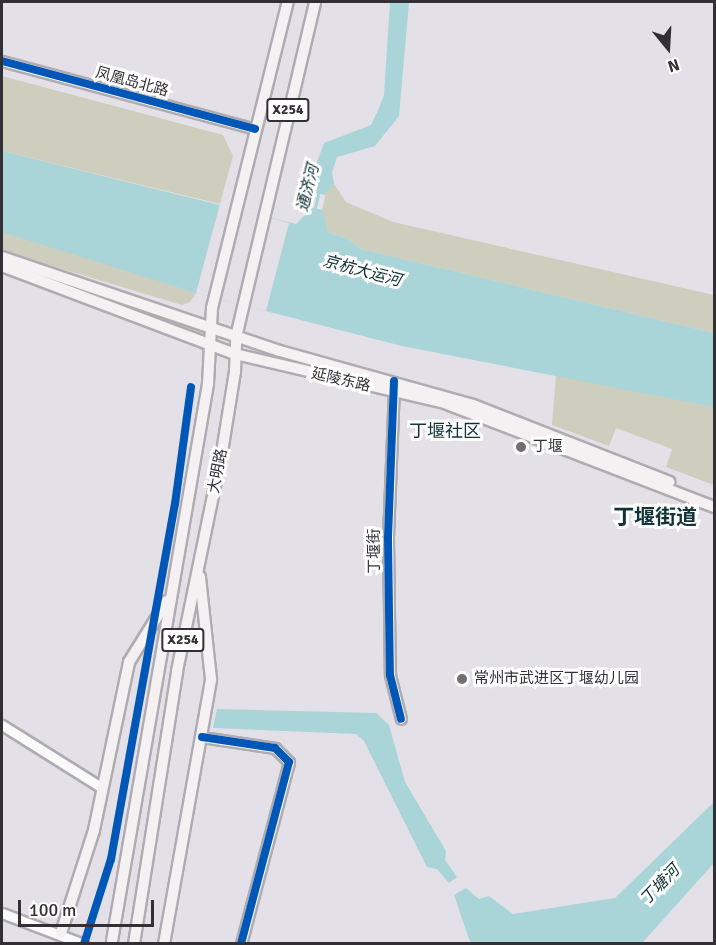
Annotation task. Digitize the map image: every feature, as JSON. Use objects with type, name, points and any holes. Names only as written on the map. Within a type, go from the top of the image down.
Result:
[{"type":"main road","name":"大明路","points":[[112,941],[208,384],[212,308],[288,2]]},
{"type":"main road","name":"大明路","points":[[134,944],[198,565],[222,452],[236,337],[315,2]]},
{"type":"main road","name":"延陵东路","points":[[2,257],[210,329],[442,402],[714,507]]},
{"type":"main road","name":"延陵东路","points":[[2,266],[235,354],[473,405],[714,500]]},
{"type":"main road","points":[[164,944],[211,679],[198,565]]},
{"type":"main road","points":[[62,933],[94,830],[129,662],[171,596]]},
{"type":"street","name":"凤凰岛北路","points":[[2,61],[255,129]]},
{"type":"street","name":"丁堰街","points":[[394,387],[388,539],[390,664],[401,719]]},
{"type":"street","points":[[2,725],[101,788]]},
{"type":"street","points":[[202,737],[275,748],[289,762],[241,944]]},
{"type":"street","points":[[2,913],[62,933],[79,942]]},
{"type":"green space","points":[[2,76],[223,135],[233,156],[220,204],[2,151]]},
{"type":"green space","points":[[334,184],[346,202],[393,222],[714,295],[714,333],[361,249],[348,239],[328,232],[324,226],[322,210],[327,189]]},
{"type":"green space","points":[[2,230],[196,293],[190,302],[182,305],[2,251]]},
{"type":"green space","points":[[556,374],[714,407],[714,485],[666,467],[672,449],[616,428],[609,446],[552,425]]},
{"type":"water","points":[[390,2],[409,2],[399,116],[375,146],[337,157],[332,172],[334,184],[325,195],[316,193],[311,179],[324,143],[371,125],[379,108],[384,95]]},
{"type":"water","name":"京杭大运河","points":[[2,151],[296,224],[312,208],[322,210],[328,232],[348,239],[361,249],[714,333],[714,407],[402,346],[196,293],[2,232]]},
{"type":"water","points":[[217,709],[376,713],[389,725],[405,782],[446,851],[445,860],[457,877],[449,883],[437,869],[427,867],[364,741],[356,734],[213,728]]},
{"type":"water","name":"丁塘河","points":[[714,802],[714,863],[642,943],[472,944],[469,939],[454,895],[466,888],[479,899],[489,896],[513,914],[615,898]]},
{"type":"pier","points":[[220,204],[289,223],[266,311],[196,293]]},
{"type":"waterway","name":"通济河","points":[[314,212],[319,190]]},
{"type":"cycle path","points":[[2,61],[255,129]]},
{"type":"cycle path","points":[[394,381],[388,539],[390,675],[401,719]]},
{"type":"cycle path","points":[[84,944],[111,859],[175,504],[191,387]]},
{"type":"cycle path","points":[[202,737],[275,748],[289,762],[241,944]]},
{"type":"place","name":"丁堰","points":[[521,447]]},
{"type":"place","name":"常州市武进区丁堰幼儿园","points":[[462,679]]},
{"type":"district","name":"丁堰社区","points":[[445,431]]},
{"type":"district","name":"丁堰街道","points":[[655,517]]}]
